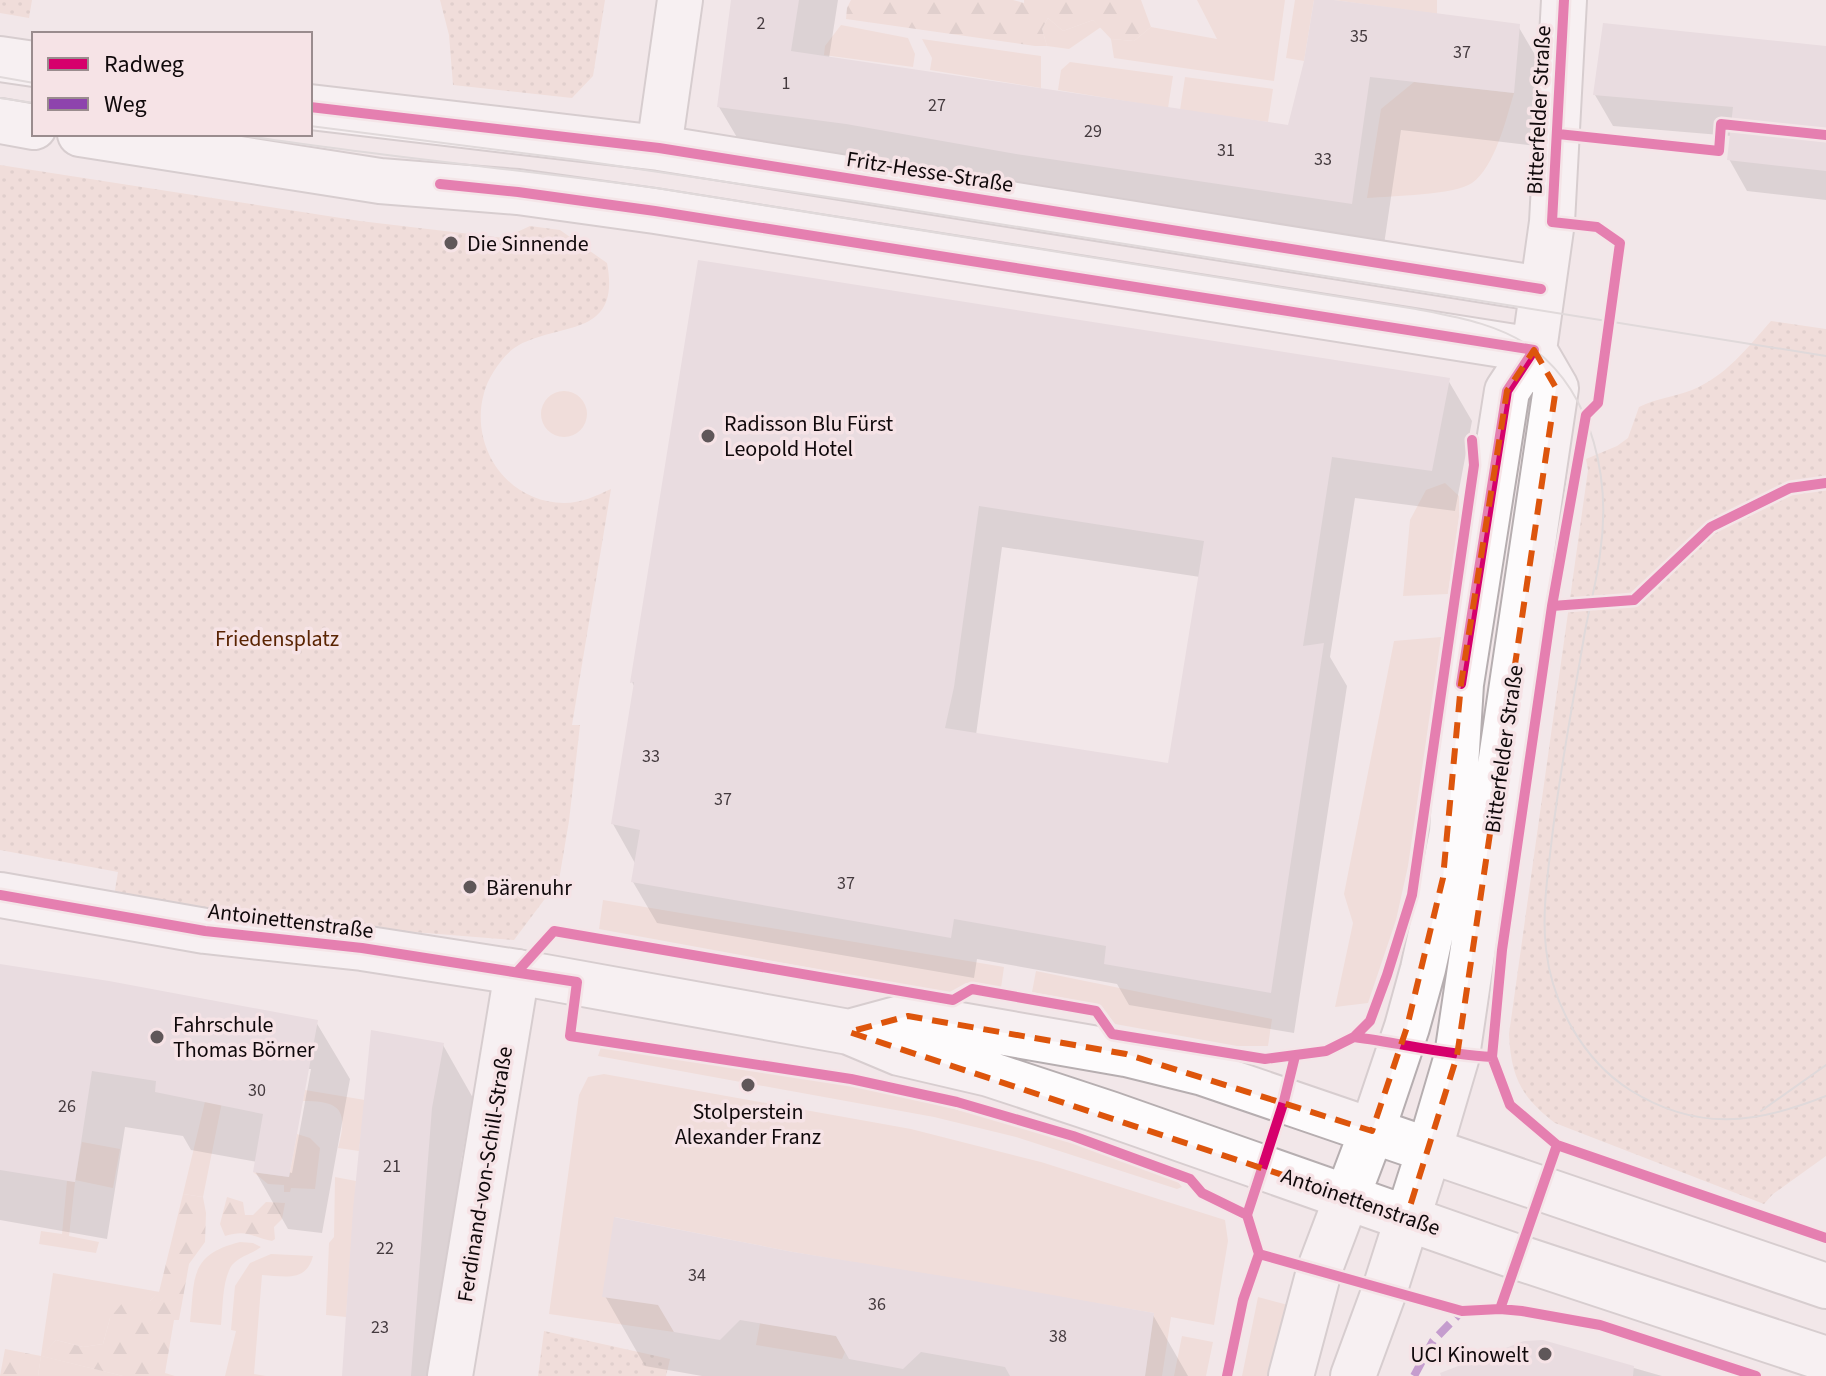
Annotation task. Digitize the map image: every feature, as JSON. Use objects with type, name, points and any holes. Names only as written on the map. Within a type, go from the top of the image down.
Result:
[{"type":"street","points":[[659,148],[680,0]]},
{"type":"street","name":"Bitterfelder Straße","points":[[1291,1376],[1319,1271],[1405,1035],[1443,878],[1452,832],[1461,684],[1507,391],[1534,350],[1552,222],[1564,0]]},
{"type":"street","points":[[0,59],[32,64]]},
{"type":"street","name":"Fritz-Hesse-Straße","points":[[312,107],[659,148],[1541,289]]},
{"type":"street","points":[[0,121],[32,127]]},
{"type":"street","points":[[93,136],[380,181],[518,192],[655,211],[1534,350]]},
{"type":"street","name":"Bitterfelder Straße","points":[[1353,1376],[1385,1289],[1457,1056],[1556,388],[1534,350]]},
{"type":"street","name":"Antoinettenstraße","points":[[0,895],[205,931],[362,948],[517,972],[849,1032],[899,1053],[989,1074],[1407,1216],[1520,1258],[1826,1359]]},
{"type":"street","name":"Ferdinand-von-Schill-Straße","points":[[450,1376],[517,972]]},
{"type":"street","name":"Antoinettenstraße","points":[[849,1032],[908,1016],[1126,1054],[1203,1073],[1826,1286]]},
{"type":"highlighted area","points":[[1534,350],[1556,388],[1457,1056],[1407,1216],[849,1032],[908,1016],[1126,1054],[1372,1131],[1407,1027],[1443,878],[1461,684],[1507,391]]},
{"type":"green space","points":[[0,0],[32,0],[29,18],[0,13]]},
{"type":"green space","points":[[440,0],[605,0],[593,76],[572,98],[453,85],[449,35]]},
{"type":"green space","points":[[851,0],[1013,0],[1024,3],[1024,0],[1141,0],[1151,27],[1134,41],[1111,39],[1093,20],[1063,31],[1048,18],[1042,29],[1047,46],[1035,46],[846,19]]},
{"type":"green space","points":[[1197,0],[1285,0],[1274,81],[1114,58],[1111,39],[1134,41],[1151,27],[1217,39]]},
{"type":"green space","points":[[1295,0],[1314,0],[1304,61],[1286,58]]},
{"type":"green space","points":[[1334,0],[1437,0],[1437,14]]},
{"type":"green space","points":[[1048,18],[1063,31],[1093,20],[1101,27],[1069,49],[1047,46],[1042,29]]},
{"type":"green space","points":[[841,25],[908,38],[915,54],[913,67],[824,55],[825,46]]},
{"type":"green space","points":[[922,39],[1041,56],[1041,88],[930,70],[932,58]]},
{"type":"green space","points":[[1070,62],[1173,76],[1168,108],[1058,90],[1061,70]]},
{"type":"green space","points":[[1185,77],[1273,89],[1268,122],[1180,110]]},
{"type":"green space","points":[[1414,82],[1514,93],[1499,142],[1480,176],[1464,187],[1406,196],[1367,198],[1381,109]]},
{"type":"green space","name":"Friedensplatz","points":[[0,165],[360,221],[504,238],[530,226],[560,230],[607,263],[609,287],[605,304],[597,315],[585,323],[536,338],[513,349],[502,359],[489,380],[481,413],[482,433],[497,468],[525,493],[564,503],[594,497],[611,489],[572,725],[580,725],[559,880],[514,940],[375,929],[114,896],[118,872],[0,850]]},
{"type":"green space","points":[[1771,321],[1826,329],[1826,1156],[1764,1204],[1555,1123],[1534,1104],[1520,1085],[1512,1062],[1509,1034],[1588,470],[1586,459],[1628,438],[1639,407],[1692,390],[1715,377]]},
{"type":"green space","points":[[564,391],[581,397],[587,414],[581,431],[564,437],[547,431],[541,414],[547,397]]},
{"type":"green space","points":[[1445,483],[1459,496],[1459,518],[1448,594],[1403,596],[1410,520],[1426,490]]},
{"type":"green space","points":[[1441,637],[1408,866],[1396,920],[1368,1003],[1335,1007],[1353,923],[1344,894],[1394,641]]},
{"type":"green space","points":[[603,900],[1004,967],[1001,988],[966,983],[948,993],[599,929]]},
{"type":"green space","points":[[1036,971],[1272,1019],[1268,1046],[1237,1046],[1115,1024],[1101,1005],[1032,992]]},
{"type":"green space","points":[[601,1047],[795,1076],[913,1099],[1048,1135],[1135,1165],[1178,1182],[1182,1187],[1177,1189],[1016,1137],[934,1117],[598,1056]]},
{"type":"green space","points":[[604,1074],[911,1129],[1041,1162],[1225,1220],[1228,1241],[1214,1325],[1171,1317],[1162,1376],[1145,1376],[1154,1313],[793,1252],[615,1217],[674,1332],[549,1314],[579,1095],[588,1077]]},
{"type":"green space","points":[[208,1089],[224,1092],[203,1197],[183,1194]]},
{"type":"green space","points":[[305,1090],[365,1100],[359,1151],[338,1148],[342,1125],[339,1111],[326,1103],[303,1101]]},
{"type":"green space","points":[[297,1134],[310,1138],[320,1148],[315,1189],[291,1188],[290,1192],[284,1192],[284,1185],[268,1184],[253,1172],[289,1177]]},
{"type":"green space","points":[[82,1142],[120,1149],[113,1188],[75,1180]]},
{"type":"green space","points":[[335,1177],[356,1181],[346,1317],[326,1315],[329,1243],[334,1237]]},
{"type":"green space","points":[[67,1181],[75,1182],[69,1236],[99,1242],[96,1253],[39,1244],[41,1231],[62,1234]]},
{"type":"green space","points":[[183,1194],[203,1197],[205,1242],[189,1264],[179,1320],[174,1320],[165,1373],[175,1376],[123,1376],[41,1356],[56,1340],[83,1347],[103,1344],[110,1318],[128,1296],[150,1301],[159,1292]]},
{"type":"green space","points":[[227,1197],[243,1202],[245,1215],[253,1215],[266,1202],[285,1203],[282,1219],[274,1227],[275,1239],[272,1241],[244,1233],[225,1236],[220,1224]]},
{"type":"green space","points":[[240,1242],[261,1247],[232,1265],[225,1286],[221,1325],[190,1322],[195,1280],[203,1261],[223,1247]]},
{"type":"green space","points":[[271,1254],[313,1256],[310,1265],[300,1274],[286,1277],[262,1275],[254,1374],[266,1376],[225,1376],[236,1331],[231,1330],[235,1286],[250,1263]]},
{"type":"green space","points":[[53,1273],[160,1292],[150,1301],[110,1318],[103,1344],[83,1347],[56,1340],[42,1356],[123,1376],[38,1376]]},
{"type":"green space","points":[[1258,1297],[1292,1306],[1274,1376],[1242,1376]]},
{"type":"green space","points":[[760,1323],[836,1336],[845,1352],[842,1359],[756,1345]]},
{"type":"green space","points":[[544,1331],[670,1359],[666,1376],[538,1376]]},
{"type":"green space","points":[[1182,1336],[1213,1342],[1206,1376],[1174,1376]]},
{"type":"green space","points":[[5,1349],[41,1356],[38,1376],[0,1376]]},
{"type":"building","points":[[731,0],[799,0],[791,51],[1288,125],[1304,61],[1314,0],[1520,24],[1514,93],[1370,77],[1352,204],[1016,154],[846,124],[717,107]]},
{"type":"building","points":[[1603,23],[1826,46],[1826,171],[1727,160],[1733,107],[1593,95]]},
{"type":"building","points":[[698,260],[1450,378],[1432,471],[1332,457],[1303,646],[1324,643],[1271,993],[1104,964],[1106,946],[954,919],[951,938],[631,882],[640,830],[611,824],[634,682],[630,683]],"holes":[[[979,506],[1204,541],[1168,763],[945,728],[954,687]]]},
{"type":"building","points":[[0,964],[318,1020],[289,1177],[253,1172],[263,1114],[155,1092],[156,1081],[92,1071],[75,1182],[0,1170]]},
{"type":"building","points":[[371,1030],[444,1043],[432,1108],[411,1376],[342,1376],[353,1209]]},
{"type":"building","points":[[614,1217],[793,1252],[1154,1313],[1145,1376],[1010,1376],[1005,1367],[921,1352],[903,1369],[849,1359],[836,1336],[740,1320],[720,1340],[674,1332],[658,1305],[602,1297]]},
{"type":"building","name":"UCI Kinowelt","points":[[1543,1340],[1634,1366],[1633,1376],[1441,1376],[1440,1373],[1524,1341]]},
{"type":"tram line","points":[[0,77],[32,83]]},
{"type":"tram line","points":[[0,98],[32,103]]},
{"type":"tram line","points":[[312,126],[577,160],[862,202],[1826,356]]},
{"type":"tram line","points":[[248,136],[656,188],[1416,309],[1478,323],[1522,341],[1555,369],[1572,391],[1594,442],[1603,498],[1599,564],[1562,765],[1546,898],[1549,970],[1563,1010],[1584,1047],[1613,1078],[1630,1090],[1679,1113],[1703,1118],[1751,1117],[1775,1113],[1826,1096]]},
{"type":"tram line","points":[[1761,1111],[1826,1065]]},
{"type":"marked path","points":[[1414,1376],[1433,1341],[1462,1311]]},
{"type":"cycle path","points":[[1564,0],[1552,222],[1597,227],[1620,243],[1598,403],[1586,415],[1552,606],[1502,950],[1492,1057],[1510,1105],[1557,1145],[1826,1238]]},
{"type":"cycle path","points":[[312,107],[659,148],[1541,289]]},
{"type":"cycle path","points":[[1558,134],[1719,151],[1721,124],[1826,135]]},
{"type":"cycle path","points":[[440,184],[655,211],[1534,350],[1507,391],[1461,684]]},
{"type":"cycle path","points":[[517,972],[554,931],[953,1000],[972,989],[1096,1011],[1112,1034],[1265,1059],[1326,1051],[1354,1037],[1370,1021],[1412,895],[1474,465],[1472,440]]},
{"type":"cycle path","points":[[1552,606],[1634,600],[1711,527],[1790,488],[1826,483]]},
{"type":"cycle path","points":[[0,895],[205,931],[362,948],[577,982],[570,1036],[851,1079],[957,1102],[1073,1136],[1190,1179],[1202,1193],[1247,1215]]},
{"type":"cycle path","points":[[1354,1037],[1492,1057]]},
{"type":"cycle path","points":[[1295,1056],[1284,1101],[1247,1215],[1259,1254],[1462,1311],[1522,1311],[1600,1325],[1756,1376]]},
{"type":"cycle path","points":[[1500,1309],[1557,1145]]},
{"type":"cycle path","points":[[1227,1376],[1243,1300],[1259,1254]]},
{"type":"place","name":"Die Sinnende","points":[[451,243]]},
{"type":"place","name":"Radisson Blu Fürst Leopold Hotel","points":[[708,436]]},
{"type":"place","name":"Bärenuhr","points":[[470,887]]},
{"type":"place","name":"Fahrschule Thomas Börner","points":[[157,1037]]},
{"type":"place","name":"Stolperstein Alexander Franz","points":[[748,1085]]},
{"type":"place","name":"UCI Kinowelt","points":[[1545,1354]]}]
